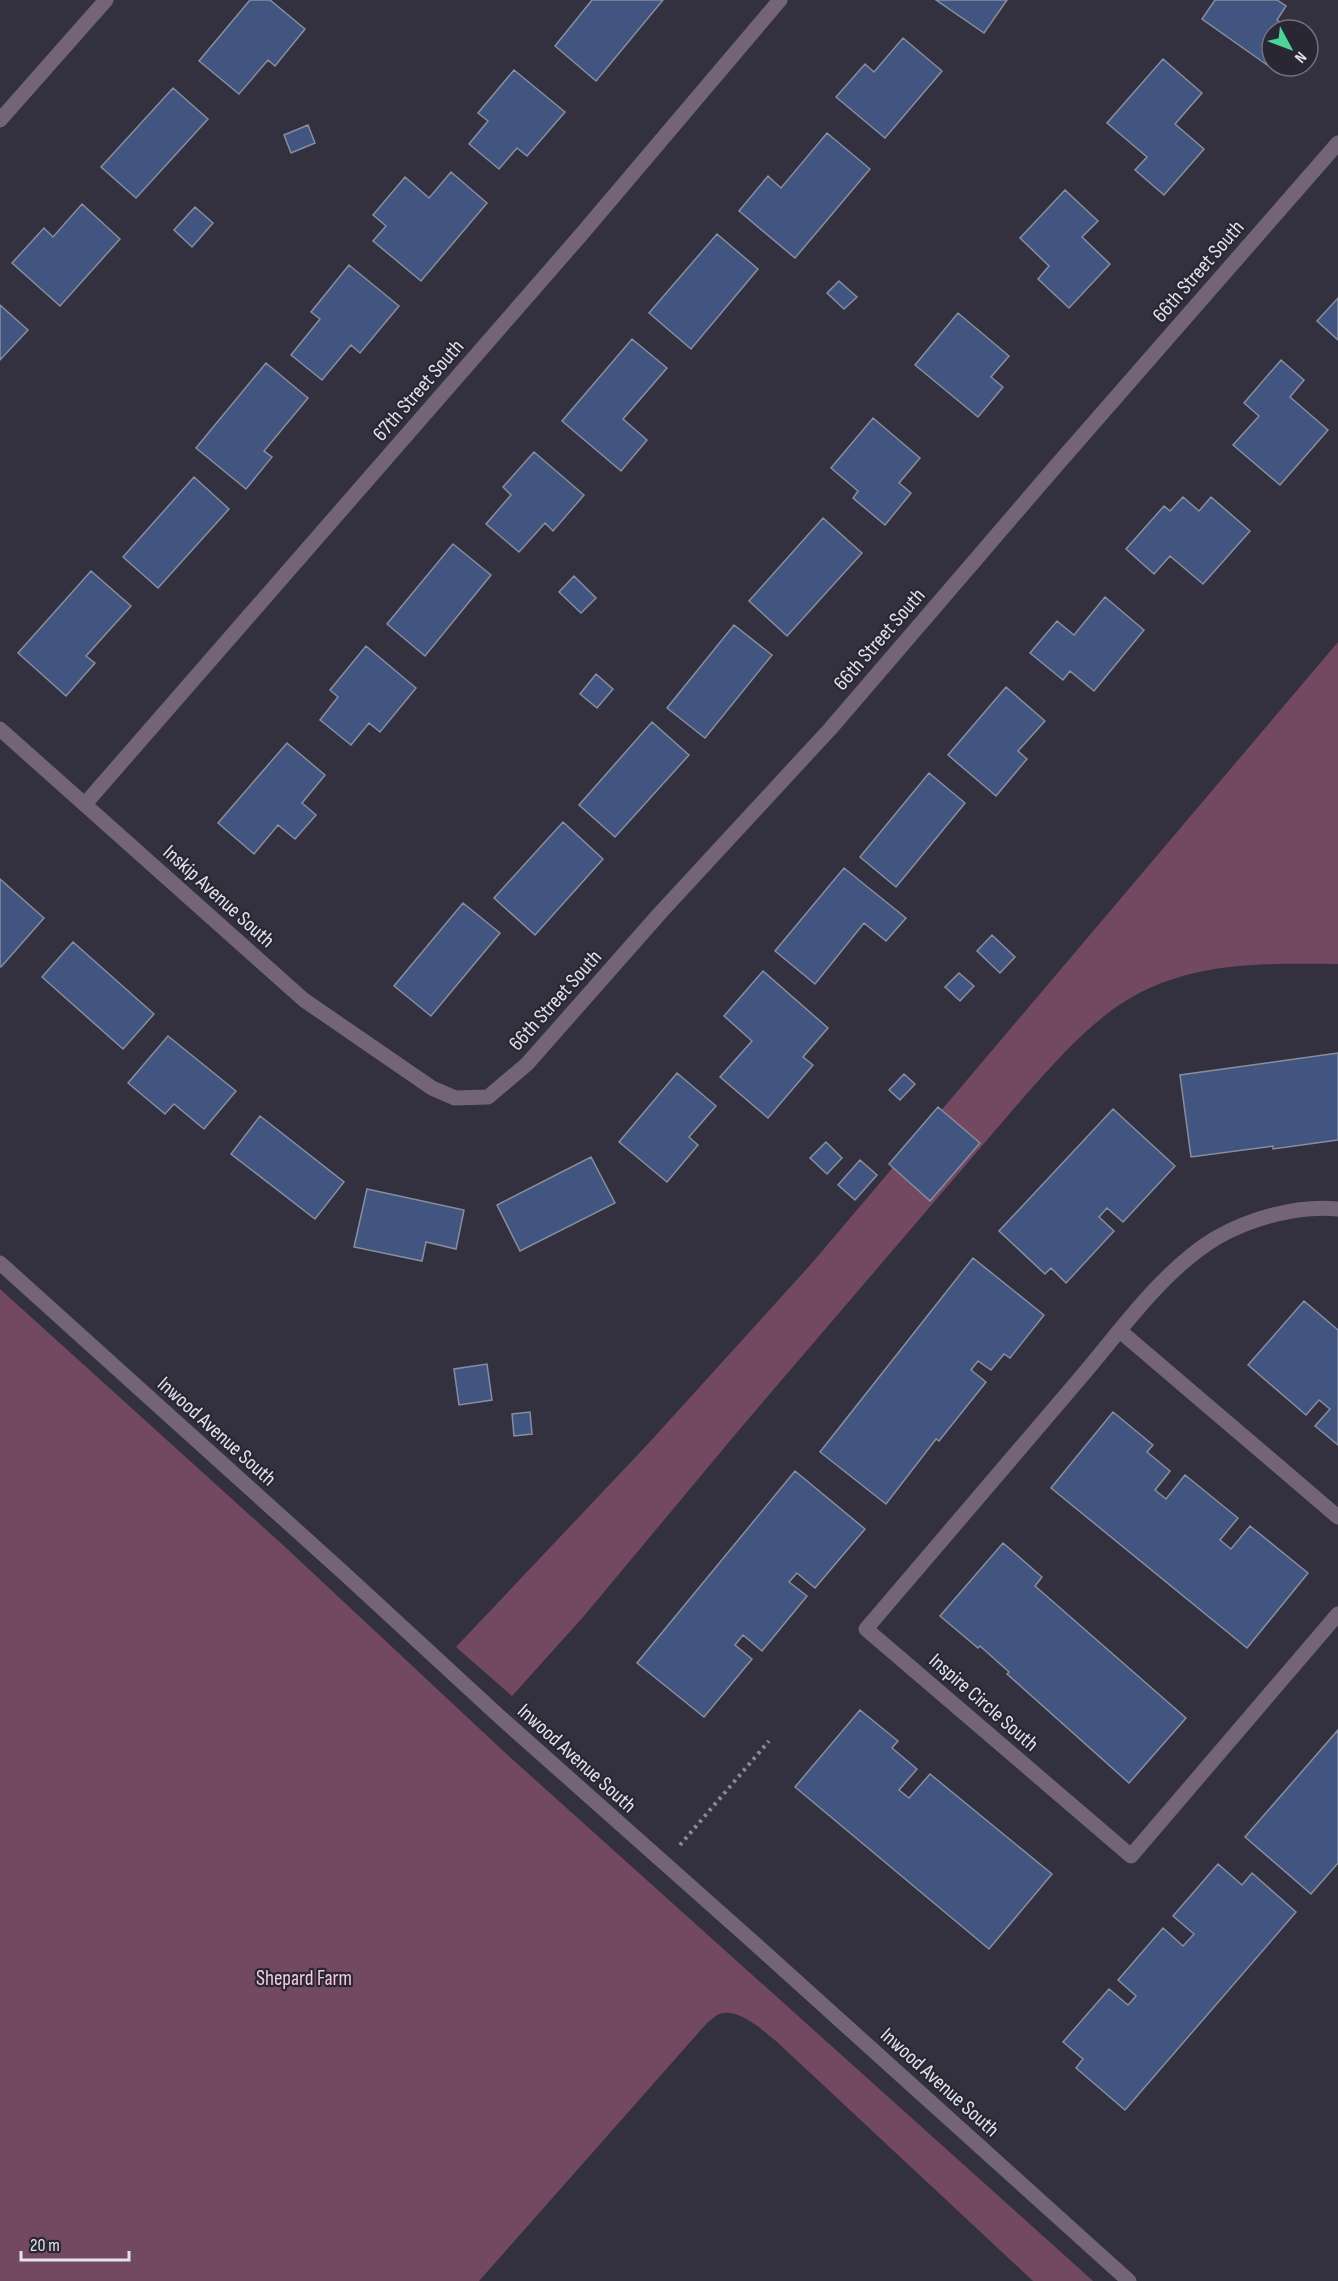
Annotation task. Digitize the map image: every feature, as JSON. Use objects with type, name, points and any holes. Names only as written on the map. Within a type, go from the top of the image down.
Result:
[{"type":"street","points":[[0,120],[106,0]]},
{"type":"street","name":"67th Street South","points":[[84,804],[580,236],[780,0]]},
{"type":"street","name":"66th Street South","points":[[421,1080],[455,1098],[488,1097],[527,1064],[661,912],[831,728],[1071,448],[1338,143]]},
{"type":"street","name":"Inskip Avenue South","points":[[0,729],[304,1000],[421,1080]]},
{"type":"street","name":"Inspire Circle South","points":[[1338,1209],[1305,1209],[1252,1222],[1216,1238],[1179,1266],[1120,1331],[866,1629],[1131,1856],[1338,1614]]},
{"type":"street","name":"Inwood Avenue South","points":[[0,1263],[1129,2281]]},
{"type":"street","points":[[1120,1331],[1338,1517]]},
{"type":"path","points":[[664,1864],[769,1741]]},
{"type":"green space","points":[[1338,642],[1338,964],[1245,966],[1186,975],[1157,985],[1129,999],[1092,1026],[1023,1098],[739,1430],[584,1616],[512,1696],[456,1647],[647,1445],[812,1263]]},
{"type":"green space","name":"Shepard Farm","points":[[0,1289],[284,1546],[512,1759],[1093,2281],[1033,2281],[776,2041],[750,2021],[727,2013],[719,2014],[707,2023],[479,2281],[0,2281]]},
{"type":"building","points":[[250,0],[270,0],[305,29],[275,66],[268,60],[239,94],[199,61]]},
{"type":"building","points":[[592,0],[663,0],[596,81],[555,46]]},
{"type":"building","points":[[936,0],[1007,0],[984,33]]},
{"type":"building","points":[[1215,0],[1277,0],[1286,6],[1278,18],[1260,18],[1260,60],[1202,19]]},
{"type":"building","points":[[903,38],[942,71],[885,138],[836,97],[865,64],[874,72]]},
{"type":"building","points":[[1163,59],[1202,93],[1175,124],[1204,149],[1164,195],[1135,170],[1147,157],[1107,123]]},
{"type":"building","points":[[514,70],[565,112],[527,156],[517,148],[499,169],[469,144],[488,121],[478,113]]},
{"type":"building","points":[[173,88],[208,119],[136,198],[101,167]]},
{"type":"building","points":[[308,125],[315,143],[291,153],[284,135]]},
{"type":"building","points":[[827,133],[870,169],[795,258],[739,211],[768,176],[781,188]]},
{"type":"building","points":[[451,172],[487,203],[421,281],[373,241],[386,226],[373,215],[405,177],[429,198]]},
{"type":"building","points":[[1065,190],[1098,221],[1082,237],[1110,264],[1069,308],[1038,279],[1049,266],[1020,238]]},
{"type":"building","points":[[82,204],[120,239],[60,306],[12,263],[44,228],[53,237]]},
{"type":"building","points":[[195,207],[213,223],[192,247],[174,230]]},
{"type":"building","points":[[717,234],[758,269],[691,349],[649,313]]},
{"type":"building","points":[[349,265],[399,306],[360,353],[351,345],[322,380],[291,355],[320,319],[311,312]]},
{"type":"building","points":[[839,281],[857,297],[844,309],[827,293]]},
{"type":"building","points":[[1338,298],[1338,340],[1317,321]]},
{"type":"building","points":[[0,305],[28,330],[0,360]]},
{"type":"building","points":[[958,313],[1009,356],[991,377],[1003,387],[978,417],[915,365]]},
{"type":"building","points":[[632,339],[667,368],[623,419],[647,440],[621,471],[562,421]]},
{"type":"building","points":[[1281,360],[1304,380],[1290,397],[1328,430],[1280,485],[1233,445],[1259,416],[1244,403]]},
{"type":"building","points":[[266,363],[308,398],[264,451],[272,457],[246,489],[196,448]]},
{"type":"building","points":[[873,418],[920,458],[899,483],[911,493],[885,525],[853,498],[858,491],[831,468]]},
{"type":"building","points":[[534,452],[584,495],[553,531],[545,523],[519,552],[486,524],[511,495],[503,487]]},
{"type":"building","points":[[194,477],[229,509],[158,588],[123,557]]},
{"type":"building","points":[[1183,497],[1199,511],[1211,497],[1250,531],[1203,584],[1170,556],[1154,574],[1126,549],[1164,506],[1170,511]]},
{"type":"building","points":[[823,518],[862,553],[787,636],[749,601]]},
{"type":"building","points":[[453,544],[491,575],[425,656],[387,624]]},
{"type":"building","points":[[91,571],[131,606],[86,656],[95,663],[66,696],[18,653]]},
{"type":"building","points":[[574,576],[596,598],[581,613],[559,592]]},
{"type":"building","points":[[1105,597],[1144,630],[1094,691],[1070,671],[1063,680],[1030,653],[1057,621],[1074,635]]},
{"type":"building","points":[[734,625],[772,655],[705,738],[667,708]]},
{"type":"building","points":[[366,646],[416,688],[380,732],[369,723],[351,745],[320,720],[338,697],[330,690]]},
{"type":"building","points":[[596,674],[613,689],[597,708],[580,694]]},
{"type":"building","points":[[1006,687],[1045,721],[1018,751],[1027,759],[996,796],[948,755]]},
{"type":"building","points":[[652,722],[689,755],[615,837],[579,805]]},
{"type":"building","points":[[287,743],[325,775],[302,803],[316,815],[295,839],[278,825],[254,854],[218,823]]},
{"type":"building","points":[[929,773],[965,803],[896,887],[860,857]]},
{"type":"building","points":[[563,822],[603,859],[535,935],[494,898]]},
{"type":"building","points":[[844,868],[906,918],[886,941],[864,923],[815,984],[775,951]]},
{"type":"building","points":[[0,879],[44,918],[1,967],[0,966]]},
{"type":"building","points":[[463,903],[500,933],[431,1016],[394,986]]},
{"type":"building","points":[[992,935],[1015,957],[1000,973],[977,951]]},
{"type":"building","points":[[73,942],[154,1014],[123,1049],[42,977]]},
{"type":"building","points":[[763,971],[828,1028],[803,1057],[813,1065],[768,1118],[720,1077],[752,1041],[724,1016]]},
{"type":"building","points":[[959,973],[974,986],[960,1001],[945,987]]},
{"type":"building","points":[[168,1036],[236,1091],[204,1129],[174,1104],[165,1114],[128,1083]]},
{"type":"building","points":[[1338,1053],[1338,1140],[1191,1157],[1180,1075]]},
{"type":"building","points":[[677,1073],[716,1106],[689,1137],[698,1145],[667,1182],[619,1142]]},
{"type":"building","points":[[904,1074],[915,1084],[900,1100],[889,1090]]},
{"type":"building","points":[[938,1107],[980,1143],[930,1201],[889,1164]]},
{"type":"building","points":[[1113,1109],[1175,1166],[1123,1222],[1107,1208],[1099,1217],[1114,1231],[1066,1283],[1051,1268],[1045,1274],[999,1231]]},
{"type":"building","points":[[260,1116],[344,1182],[315,1219],[231,1154]]},
{"type":"building","points":[[826,1142],[842,1158],[827,1174],[810,1158]]},
{"type":"building","points":[[591,1157],[615,1203],[520,1251],[497,1205]]},
{"type":"building","points":[[860,1160],[877,1175],[855,1200],[838,1185]]},
{"type":"building","points":[[367,1189],[464,1210],[456,1249],[426,1242],[422,1261],[354,1247]]},
{"type":"building","points":[[973,1258],[1044,1315],[1010,1358],[1004,1354],[991,1370],[978,1361],[971,1370],[986,1382],[939,1441],[936,1439],[886,1504],[820,1452]]},
{"type":"building","points":[[1304,1301],[1338,1330],[1338,1445],[1315,1426],[1330,1409],[1319,1400],[1306,1415],[1248,1365]]},
{"type":"building","points":[[487,1364],[492,1400],[459,1405],[454,1369]]},
{"type":"building","points":[[530,1412],[532,1434],[514,1436],[512,1414]]},
{"type":"building","points":[[1113,1412],[1153,1445],[1147,1452],[1170,1471],[1155,1490],[1166,1499],[1185,1475],[1238,1518],[1220,1540],[1231,1549],[1250,1526],[1308,1573],[1247,1648],[1051,1488]]},
{"type":"building","points":[[795,1471],[865,1529],[815,1588],[797,1573],[789,1582],[807,1596],[762,1651],[743,1635],[735,1645],[752,1659],[704,1717],[637,1663]]},
{"type":"building","points":[[1003,1543],[1042,1577],[1035,1586],[1186,1718],[1129,1783],[1007,1674],[1009,1672],[980,1646],[978,1648],[940,1616]]},
{"type":"building","points":[[860,1710],[898,1741],[892,1748],[917,1769],[899,1790],[909,1798],[930,1774],[1052,1874],[989,1949],[795,1787]]},
{"type":"building","points":[[1338,1730],[1338,1863],[1311,1894],[1245,1837]]},
{"type":"building","points":[[1218,1864],[1242,1885],[1252,1873],[1296,1912],[1125,2110],[1076,2068],[1083,2059],[1063,2042],[1109,1989],[1128,2005],[1136,1996],[1118,1980],[1163,1928],[1183,1946],[1194,1934],[1173,1916]]}]
